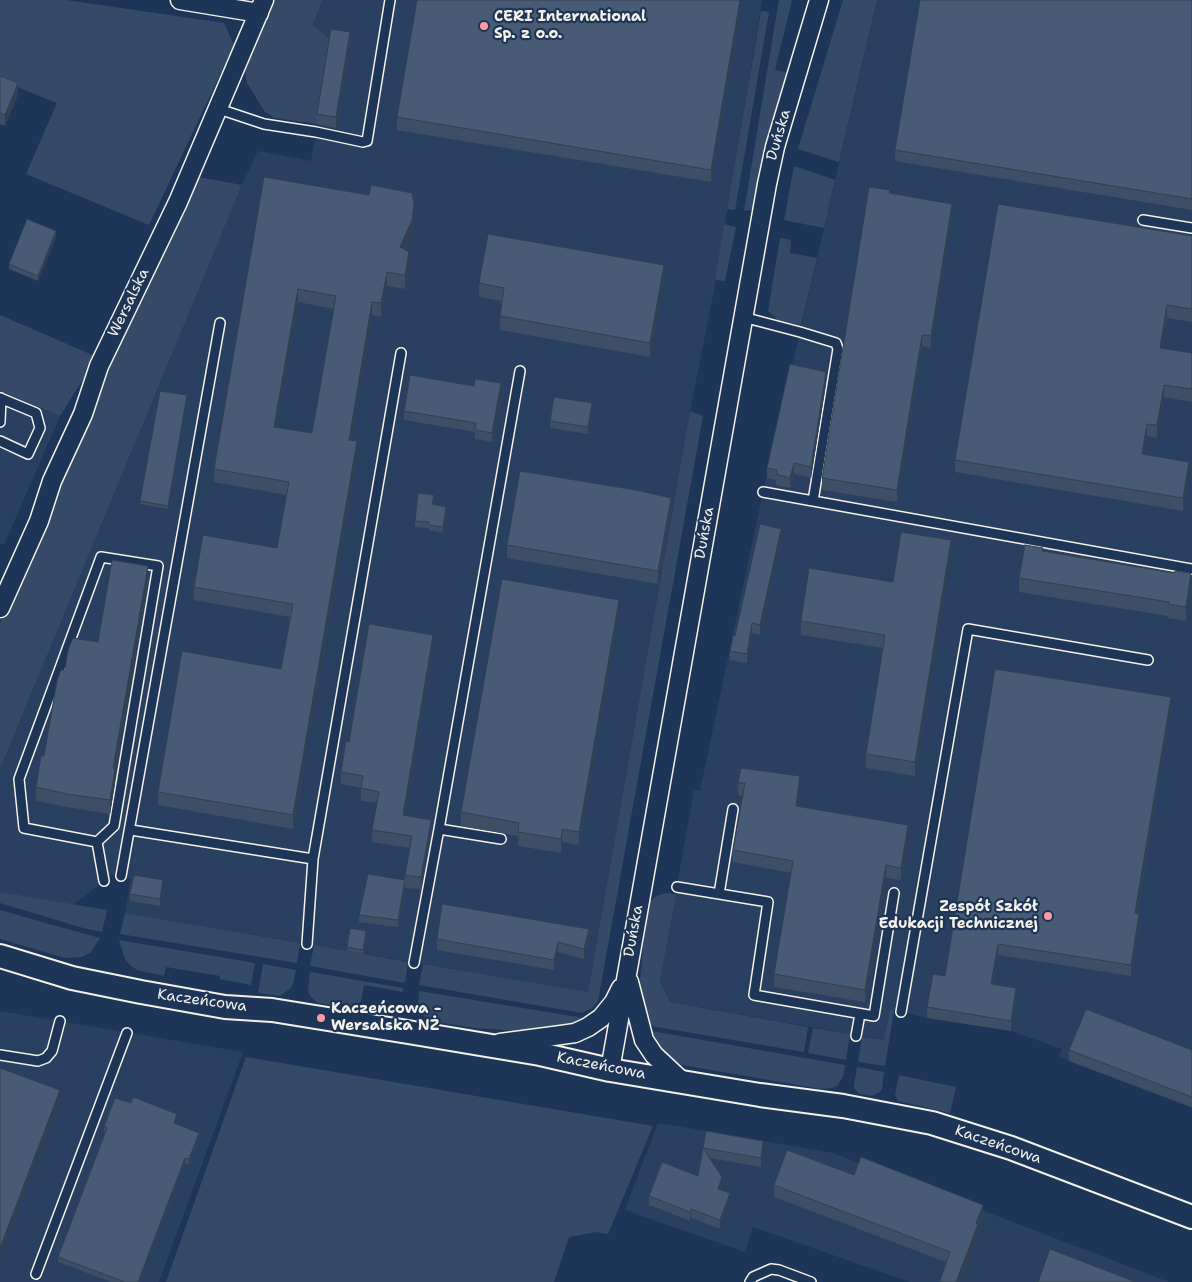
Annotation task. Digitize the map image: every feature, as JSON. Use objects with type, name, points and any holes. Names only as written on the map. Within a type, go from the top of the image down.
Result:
[{"type":"street","points":[[180,0],[261,6]]},
{"type":"street","name":"Duńska","points":[[610,1070],[774,148],[819,0]]},
{"type":"street","name":"Wersalska","points":[[0,608],[39,521],[52,481],[83,414],[99,366],[178,202],[261,6]]},
{"type":"street","name":"Kaczeńcowa","points":[[0,956],[72,978],[150,994],[225,1007],[272,1010],[486,1045],[540,1054],[610,1070],[760,1095],[843,1106],[932,1123],[1011,1148],[1192,1217]]},
{"type":"street","points":[[486,1045],[575,1033],[588,1028],[614,1002],[627,974]]},
{"type":"street","points":[[627,974],[644,1040],[660,1061],[683,1082]]},
{"type":"lane","points":[[219,109],[264,124],[363,142],[367,141],[390,0]]},
{"type":"lane","points":[[1143,220],[1192,228]]},
{"type":"lane","points":[[743,317],[836,343],[838,349],[813,501]]},
{"type":"lane","points":[[121,876],[131,830],[220,323]]},
{"type":"lane","points":[[307,944],[313,858],[401,354]]},
{"type":"lane","points":[[414,963],[520,371]]},
{"type":"lane","points":[[0,422],[1,398],[36,413],[40,428],[28,454],[0,441]]},
{"type":"lane","points":[[763,492],[1192,569]]},
{"type":"lane","points":[[101,557],[158,566],[114,826],[97,842],[24,828],[19,779],[101,557]]},
{"type":"lane","points":[[901,1012],[968,629],[1148,660]]},
{"type":"lane","points":[[719,894],[733,809]]},
{"type":"lane","points":[[439,829],[501,839]]},
{"type":"lane","points":[[131,830],[313,858]]},
{"type":"lane","points":[[97,842],[104,881]]},
{"type":"lane","points":[[677,886],[768,902],[754,995],[874,1016],[894,893]]},
{"type":"lane","points":[[856,1036],[860,1014]]},
{"type":"lane","points":[[0,1055],[38,1062],[46,1058],[52,1051],[60,1022]]},
{"type":"lane","points":[[36,1274],[127,1033]]},
{"type":"lane","points":[[750,1282],[757,1275],[771,1270],[779,1270],[811,1282]]},
{"type":"shaded area","points":[[0,0],[66,0],[224,23],[234,45],[149,225],[26,174],[57,103],[0,80]]},
{"type":"shaded area","points":[[274,0],[322,0],[313,25],[331,40],[317,124],[275,118],[265,112],[247,83],[245,72]]},
{"type":"shaded area","points":[[322,0],[762,0],[714,290],[690,411],[588,992],[125,913],[131,879],[121,876],[112,875],[73,905],[0,892],[0,769],[242,185],[258,151],[311,161],[331,40],[313,25]],"holes":[[[453,392],[486,434],[446,427]]]},
{"type":"shaded area","points":[[779,0],[792,0],[775,70],[788,73],[762,164],[754,210],[744,211]]},
{"type":"shaded area","points":[[843,0],[877,0],[839,162],[798,149]]},
{"type":"shaded area","points":[[877,0],[1192,0],[1192,1108],[1069,1061],[1059,1056],[1062,1049],[1011,1031],[927,1018],[890,1009],[884,1040],[670,1002],[660,981],[694,790],[700,791],[763,492]]},
{"type":"shaded area","points":[[761,11],[769,12],[735,210],[727,209]]},
{"type":"shaded area","points":[[794,166],[835,180],[824,228],[784,220]]},
{"type":"shaded area","points":[[198,177],[242,185],[0,769],[0,623],[24,572],[112,355],[135,312]]},
{"type":"shaded area","points":[[724,224],[736,227],[725,281],[715,280]]},
{"type":"shaded area","points":[[780,238],[791,240],[790,253],[817,258],[801,325],[778,320],[768,311]]},
{"type":"shaded area","points":[[0,315],[97,357],[60,416],[0,391]]},
{"type":"shaded area","points":[[0,391],[60,416],[4,545],[0,543]]},
{"type":"shaded area","points":[[690,411],[703,416],[598,1001],[592,1008],[582,1013],[419,985],[423,964],[588,992]]},
{"type":"shaded area","points":[[0,892],[107,910],[102,932],[0,903]]},
{"type":"shaded area","points":[[666,893],[676,894],[660,981],[670,1002],[808,1027],[804,1052],[645,1025],[641,1005],[640,980],[645,927],[649,902],[657,896]]},
{"type":"shaded area","points":[[0,910],[100,938],[91,952],[82,957],[65,958],[0,939]]},
{"type":"shaded area","points":[[125,913],[300,943],[297,963],[120,934]]},
{"type":"shaded area","points":[[119,940],[255,963],[251,985],[220,979],[220,976],[166,967],[164,976],[137,970],[125,959]]},
{"type":"shaded area","points":[[314,945],[408,962],[405,983],[310,966]]},
{"type":"shaded area","points":[[263,964],[296,970],[290,989],[280,996],[258,993]]},
{"type":"shaded area","points":[[310,972],[403,988],[403,992],[364,985],[361,1001],[356,1009],[318,1003],[311,997],[308,991]]},
{"type":"shaded area","points":[[419,991],[590,1019],[579,1026],[549,1031],[475,1028],[430,1021],[423,1015],[418,1006]]},
{"type":"shaded area","points":[[890,1009],[894,1010],[885,1066],[858,1062],[862,1037],[884,1040]]},
{"type":"shaded area","points":[[0,1011],[243,1052],[159,1282],[0,1282]]},
{"type":"shaded area","points":[[813,1028],[850,1034],[846,1060],[808,1053]]},
{"type":"shaded area","points":[[646,1030],[845,1065],[843,1077],[837,1086],[821,1089],[682,1065],[661,1053]]},
{"type":"shaded area","points":[[246,1057],[653,1126],[608,1234],[596,1232],[569,1237],[554,1282],[166,1282]]},
{"type":"shaded area","points":[[857,1067],[884,1072],[880,1092],[872,1096],[860,1094],[855,1090]]},
{"type":"shaded area","points":[[899,1075],[956,1087],[950,1113],[898,1101],[895,1094]]},
{"type":"shaded area","points":[[658,1123],[833,1153],[1169,1282],[910,1282],[753,1227],[745,1252],[625,1210]]},
{"type":"building","points":[[417,0],[740,0],[711,170],[397,117]]},
{"type":"building","points":[[920,0],[1192,0],[1192,199],[895,150]]},
{"type":"building","points":[[331,29],[350,32],[336,117],[317,114]]},
{"type":"building","points":[[0,76],[18,83],[5,115],[0,113]]},
{"type":"building","points":[[264,177],[369,195],[371,185],[412,193],[414,204],[412,220],[400,247],[409,252],[405,275],[387,272],[381,303],[372,302],[349,440],[357,441],[293,815],[158,792],[182,651],[281,669],[293,604],[194,587],[203,535],[277,548],[289,482],[214,469]],"holes":[[[298,289],[336,296],[312,433],[274,427]]]},
{"type":"building","points":[[869,187],[890,190],[889,193],[952,204],[931,336],[922,335],[897,490],[822,478]]},
{"type":"building","points":[[998,204],[1192,236],[1192,309],[1167,305],[1160,348],[1192,353],[1192,389],[1164,385],[1157,425],[1147,424],[1142,454],[1189,462],[1183,498],[955,460]]},
{"type":"building","points":[[27,219],[56,231],[38,276],[9,264]]},
{"type":"building","points":[[488,234],[664,265],[650,343],[500,316],[504,288],[479,283]]},
{"type":"building","points":[[790,364],[826,372],[811,467],[794,463],[790,478],[776,474],[777,470],[767,468]]},
{"type":"building","points":[[410,375],[474,386],[475,379],[501,383],[492,433],[475,430],[476,423],[404,411]]},
{"type":"building","points":[[160,391],[187,395],[168,506],[140,501]]},
{"type":"building","points":[[554,397],[592,403],[588,427],[550,421]]},
{"type":"building","points":[[520,471],[636,490],[671,498],[658,571],[507,545]]},
{"type":"building","points":[[418,493],[434,495],[432,504],[446,507],[443,527],[429,525],[429,522],[415,521]]},
{"type":"building","points":[[760,524],[781,529],[760,625],[752,623],[747,654],[730,651]]},
{"type":"building","points":[[901,532],[951,540],[915,762],[866,754],[885,635],[801,621],[809,568],[893,582]]},
{"type":"building","points":[[1025,545],[1043,548],[1042,551],[1174,573],[1175,571],[1191,573],[1186,607],[1168,604],[1169,602],[1019,578]]},
{"type":"building","points":[[112,560],[148,566],[113,768],[115,769],[110,800],[67,794],[36,787],[41,756],[44,756],[57,681],[61,670],[65,670],[68,650],[73,638],[98,642]]},
{"type":"building","points":[[502,579],[619,600],[579,832],[562,829],[561,839],[518,832],[519,823],[461,812]]},
{"type":"building","points":[[369,624],[433,635],[403,815],[431,820],[421,877],[405,875],[412,836],[372,830],[379,792],[361,788],[363,776],[341,772],[346,741],[349,742]]},
{"type":"building","points":[[995,669],[1171,697],[1135,913],[1139,914],[1131,965],[998,944],[991,984],[1016,988],[1011,1021],[927,1007],[933,974],[945,976]]},
{"type":"building","points":[[741,768],[800,776],[796,806],[908,825],[901,868],[886,865],[865,990],[774,974],[793,861],[733,850],[745,783],[738,783]]},
{"type":"building","points":[[368,874],[405,880],[398,920],[359,915]]},
{"type":"building","points":[[134,875],[163,880],[160,899],[130,894]]},
{"type":"building","points":[[442,904],[589,929],[584,949],[558,942],[554,960],[437,939]]},
{"type":"building","points":[[350,928],[366,931],[363,950],[347,947]]},
{"type":"building","points":[[1086,1009],[1192,1050],[1192,1097],[1069,1050]]},
{"type":"building","points":[[0,1068],[60,1090],[0,1248]]},
{"type":"building","points":[[133,1097],[177,1114],[174,1123],[199,1133],[189,1159],[185,1158],[138,1282],[125,1282],[58,1257],[107,1128],[104,1127],[115,1098],[131,1103]]},
{"type":"building","points":[[706,1131],[763,1141],[761,1158],[703,1148],[722,1177],[718,1189],[730,1193],[720,1220],[691,1209],[690,1212],[649,1196],[662,1162],[698,1176]]},
{"type":"building","points":[[787,1150],[854,1175],[861,1157],[983,1205],[976,1223],[978,1224],[956,1282],[940,1281],[950,1252],[774,1185]]},
{"type":"building","points":[[1050,1249],[1136,1282],[1038,1282]]},
{"type":"place","name":"CERI International Sp. z o.o.","points":[[484,26]]},
{"type":"place","name":"Zespół Szkół Edukacji Technicznej","points":[[1048,916]]},
{"type":"place","name":"Kaczeńcowa - Wersalska NŻ","points":[[321,1018]]}]
